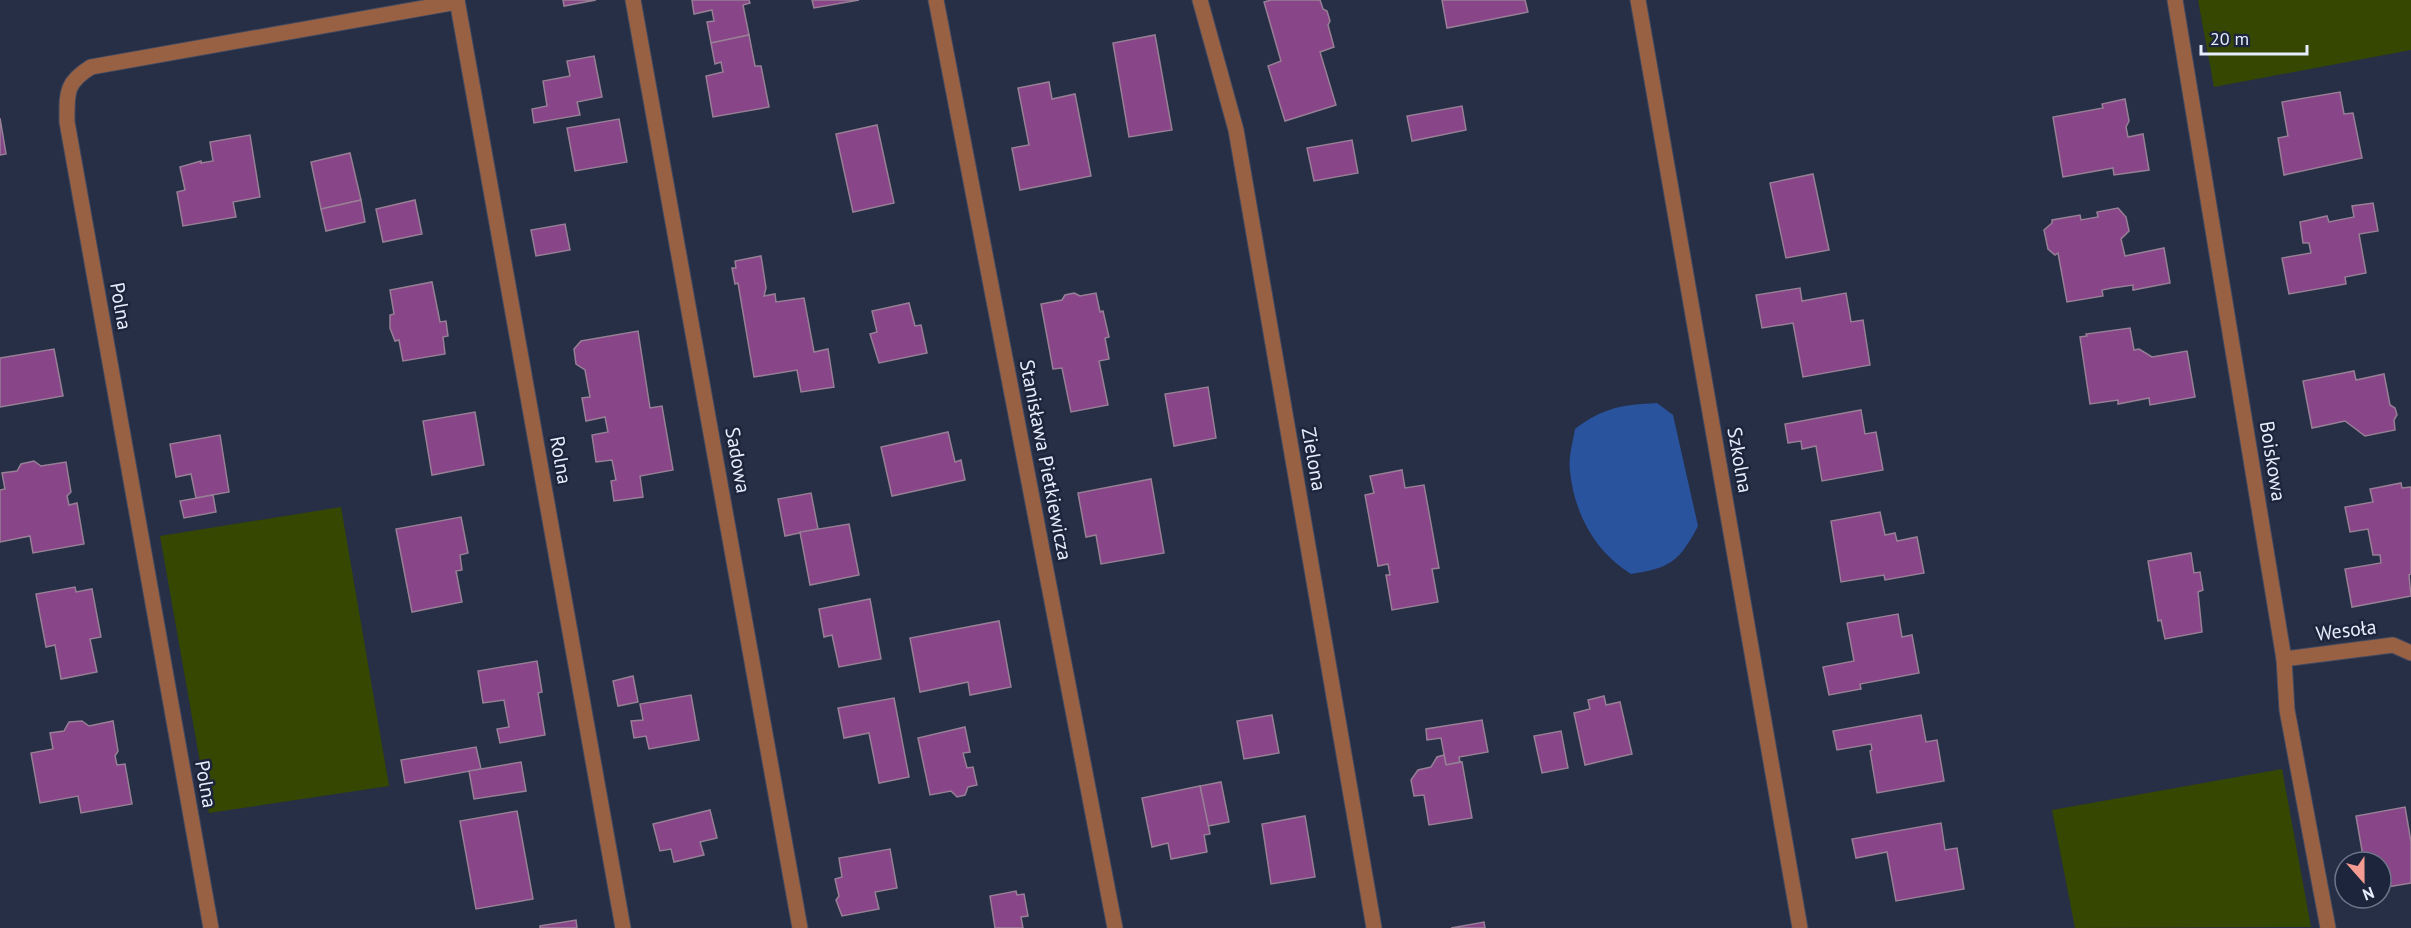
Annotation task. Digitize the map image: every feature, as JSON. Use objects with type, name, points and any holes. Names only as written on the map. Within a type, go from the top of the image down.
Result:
[{"type":"street","name":"Sadowa","points":[[633,0],[800,928]]},
{"type":"street","name":"Stanisława Pietkiewicza","points":[[936,0],[1114,928]]},
{"type":"street","name":"Zielona","points":[[1200,0],[1236,130],[1374,928]]},
{"type":"street","name":"Szkolna","points":[[1638,0],[1800,928]]},
{"type":"street","name":"Boiskowa","points":[[2175,0],[2284,659],[2287,710],[2328,928]]},
{"type":"street","name":"Polna","points":[[211,928],[67,122],[67,92],[76,76],[91,67],[457,1]]},
{"type":"street","name":"Rolna","points":[[457,1],[623,928]]},
{"type":"street","name":"Wesoła","points":[[2284,659],[2393,645],[2411,653]]},
{"type":"green space","points":[[2198,0],[2411,0],[2411,50],[2214,87]]},
{"type":"green space","points":[[341,507],[389,786],[209,813],[160,536]]},
{"type":"green space","points":[[2282,769],[2311,927],[2075,928],[2052,810]]},
{"type":"water","points":[[1657,403],[1673,415],[1698,526],[1685,548],[1672,561],[1655,569],[1631,574],[1607,555],[1588,530],[1572,487],[1571,450],[1575,429],[1595,416],[1623,406]]},
{"type":"building","points":[[563,0],[596,0],[564,6]]},
{"type":"building","points":[[692,0],[749,0],[750,3],[743,5],[749,35],[711,43],[707,22],[714,21],[712,10],[694,14]]},
{"type":"building","points":[[812,0],[859,0],[814,8]]},
{"type":"building","points":[[1320,0],[1323,9],[1327,11],[1334,47],[1320,52],[1336,105],[1285,121],[1268,66],[1281,61],[1264,2]]},
{"type":"building","points":[[1442,0],[1525,0],[1528,12],[1447,28]]},
{"type":"building","points":[[749,35],[755,66],[761,66],[769,107],[713,117],[706,76],[723,72],[721,62],[715,64],[711,43]]},
{"type":"building","points":[[1155,35],[1172,130],[1129,137],[1113,43]]},
{"type":"building","points":[[594,56],[602,97],[577,102],[580,115],[534,123],[532,109],[547,106],[543,81],[570,76],[567,61]]},
{"type":"building","points":[[1049,82],[1052,99],[1075,94],[1091,176],[1020,190],[1012,148],[1029,145],[1018,88]]},
{"type":"building","points":[[2340,92],[2344,114],[2353,113],[2362,158],[2284,175],[2278,138],[2288,136],[2282,102]]},
{"type":"building","points":[[2125,99],[2129,121],[2126,127],[2128,137],[2143,134],[2149,170],[2114,175],[2113,168],[2063,177],[2053,117],[2103,108],[2102,104]]},
{"type":"building","points":[[1462,106],[1466,130],[1412,141],[1407,116]]},
{"type":"building","points":[[0,118],[6,154],[0,155]]},
{"type":"building","points":[[619,119],[627,162],[575,171],[567,128]]},
{"type":"building","points":[[877,125],[894,203],[853,212],[836,134]]},
{"type":"building","points":[[250,135],[260,197],[233,202],[236,217],[183,226],[177,192],[185,190],[180,167],[201,161],[201,163],[213,161],[210,142]]},
{"type":"building","points":[[1352,140],[1358,173],[1314,181],[1307,148]]},
{"type":"building","points":[[350,153],[361,200],[321,209],[311,162]]},
{"type":"building","points":[[1813,174],[1829,250],[1786,258],[1770,183]]},
{"type":"building","points":[[361,200],[365,222],[326,231],[321,209]]},
{"type":"building","points":[[415,200],[422,234],[383,242],[376,209]]},
{"type":"building","points":[[2373,203],[2378,231],[2359,234],[2366,273],[2345,277],[2346,284],[2289,294],[2282,258],[2311,253],[2309,243],[2303,243],[2300,222],[2327,216],[2329,222],[2354,217],[2352,206]]},
{"type":"building","points":[[2118,208],[2126,217],[2129,231],[2121,239],[2125,256],[2164,248],[2170,283],[2133,290],[2133,285],[2112,288],[2102,290],[2103,296],[2067,302],[2058,253],[2055,255],[2048,249],[2044,230],[2052,223],[2052,220],[2080,215],[2081,220],[2098,217],[2097,212]]},
{"type":"building","points":[[565,224],[570,250],[536,256],[531,230]]},
{"type":"building","points":[[761,256],[766,288],[764,296],[775,294],[776,302],[804,298],[814,352],[828,349],[834,387],[801,392],[797,370],[754,377],[738,283],[735,284],[732,268],[736,268],[735,261]]},
{"type":"building","points":[[432,282],[440,322],[446,321],[448,336],[443,337],[445,354],[403,361],[399,340],[395,341],[390,328],[390,315],[394,314],[390,290]]},
{"type":"building","points":[[1800,288],[1802,301],[1846,293],[1851,322],[1863,320],[1870,365],[1803,377],[1793,323],[1762,328],[1756,295]]},
{"type":"building","points":[[1074,293],[1080,296],[1096,293],[1100,312],[1103,311],[1109,337],[1105,338],[1109,359],[1099,361],[1108,405],[1071,412],[1062,368],[1053,369],[1041,304],[1062,300],[1065,295]]},
{"type":"building","points":[[909,303],[915,326],[921,325],[927,353],[879,363],[870,334],[877,332],[872,311]]},
{"type":"building","points":[[2130,328],[2134,350],[2139,349],[2152,357],[2187,351],[2195,397],[2150,405],[2149,398],[2118,404],[2118,400],[2090,404],[2080,337],[2087,336],[2086,334]]},
{"type":"building","points":[[638,331],[650,408],[662,406],[673,470],[640,476],[643,497],[614,501],[611,481],[616,480],[612,460],[596,462],[592,435],[608,432],[605,417],[586,421],[582,398],[590,397],[585,370],[576,364],[574,349],[581,341]]},
{"type":"building","points":[[54,349],[63,396],[0,407],[0,358]]},
{"type":"building","points":[[2354,371],[2356,380],[2384,374],[2390,405],[2395,408],[2397,415],[2394,420],[2395,430],[2365,436],[2345,421],[2312,428],[2303,381]]},
{"type":"building","points":[[1208,387],[1216,438],[1174,446],[1165,394]]},
{"type":"building","points":[[1861,410],[1865,434],[1876,432],[1883,470],[1822,481],[1816,446],[1802,449],[1801,441],[1788,443],[1785,424]]},
{"type":"building","points":[[475,412],[484,465],[432,475],[423,421]]},
{"type":"building","points":[[948,432],[955,462],[961,460],[965,480],[892,496],[881,447]]},
{"type":"building","points":[[220,435],[229,492],[196,498],[191,474],[176,477],[170,444]]},
{"type":"building","points":[[34,461],[41,466],[66,462],[71,492],[67,496],[69,505],[77,503],[84,544],[33,553],[30,536],[0,542],[0,490],[5,489],[2,473],[17,471],[21,464]]},
{"type":"building","points":[[1402,470],[1405,488],[1424,485],[1439,568],[1432,569],[1438,602],[1392,610],[1386,575],[1390,575],[1388,564],[1378,566],[1365,495],[1374,493],[1370,476]]},
{"type":"building","points":[[1151,479],[1164,553],[1101,564],[1096,535],[1086,537],[1078,493]]},
{"type":"building","points":[[2401,483],[2402,488],[2411,487],[2411,574],[2409,575],[2411,596],[2352,607],[2345,569],[2381,563],[2380,555],[2373,555],[2368,529],[2350,532],[2345,507],[2373,502],[2370,489]]},
{"type":"building","points":[[811,493],[818,529],[785,536],[778,499]]},
{"type":"building","points":[[213,495],[216,512],[184,518],[180,501]]},
{"type":"building","points":[[1880,512],[1885,535],[1895,533],[1897,541],[1917,537],[1924,573],[1885,580],[1884,575],[1841,582],[1831,521]]},
{"type":"building","points":[[461,517],[468,553],[460,555],[462,570],[456,571],[462,602],[412,612],[396,529]]},
{"type":"building","points":[[849,524],[859,575],[810,585],[800,532]]},
{"type":"building","points":[[2191,553],[2194,573],[2200,572],[2203,590],[2198,592],[2202,632],[2165,639],[2161,620],[2158,621],[2148,561]]},
{"type":"building","points":[[75,587],[76,592],[92,589],[101,637],[90,639],[97,672],[61,679],[55,645],[46,647],[36,594]]},
{"type":"building","points":[[870,599],[881,659],[839,667],[832,635],[824,637],[819,609]]},
{"type":"building","points":[[1898,614],[1902,637],[1912,635],[1919,673],[1860,684],[1861,689],[1829,695],[1823,667],[1854,661],[1847,623]]},
{"type":"building","points":[[999,621],[1011,687],[970,695],[968,682],[920,692],[910,638]]},
{"type":"building","points":[[537,661],[542,692],[538,693],[545,735],[500,743],[497,729],[509,727],[504,700],[483,703],[478,671]]},
{"type":"building","points":[[633,676],[638,702],[618,706],[613,681]]},
{"type":"building","points":[[691,695],[699,740],[649,749],[646,736],[634,738],[631,721],[643,720],[640,704]]},
{"type":"building","points":[[1604,696],[1606,705],[1620,702],[1632,754],[1585,765],[1574,713],[1590,709],[1588,700]]},
{"type":"building","points":[[894,698],[909,777],[879,783],[869,733],[844,738],[838,708]]},
{"type":"building","points":[[1272,715],[1279,753],[1244,759],[1237,721]]},
{"type":"building","points":[[1921,715],[1926,742],[1937,740],[1944,781],[1877,793],[1870,751],[1872,750],[1871,744],[1837,750],[1833,731]]},
{"type":"building","points":[[1482,720],[1488,752],[1459,757],[1460,762],[1446,765],[1441,738],[1427,740],[1426,729]]},
{"type":"building","points":[[82,721],[89,726],[113,721],[118,751],[115,756],[117,765],[125,764],[132,804],[81,813],[78,796],[40,803],[31,753],[53,749],[50,733],[64,731],[69,722]]},
{"type":"building","points":[[965,727],[970,752],[963,753],[967,768],[973,767],[977,785],[968,787],[965,795],[957,797],[951,791],[930,795],[918,738]]},
{"type":"building","points":[[1561,731],[1568,768],[1542,773],[1534,736]]},
{"type":"building","points":[[476,747],[481,769],[405,783],[401,760]]},
{"type":"building","points":[[1444,755],[1446,765],[1462,762],[1472,818],[1429,825],[1424,795],[1414,796],[1411,780],[1418,770],[1431,767],[1437,757]]},
{"type":"building","points":[[521,762],[526,791],[474,799],[469,771]]},
{"type":"building","points":[[1221,782],[1229,822],[1208,826],[1200,786]]},
{"type":"building","points":[[1200,786],[1210,834],[1204,835],[1207,852],[1171,859],[1168,843],[1152,847],[1142,798]]},
{"type":"building","points":[[2405,807],[2411,842],[2411,883],[2393,886],[2393,850],[2362,850],[2356,816]]},
{"type":"building","points":[[710,810],[717,838],[700,842],[704,855],[674,862],[671,849],[660,851],[653,824]]},
{"type":"building","points":[[517,811],[533,899],[476,909],[460,821]]},
{"type":"building","points":[[1305,816],[1315,877],[1271,884],[1262,824]]},
{"type":"building","points":[[1941,823],[1945,850],[1957,848],[1964,889],[1896,901],[1887,852],[1856,858],[1852,839]]},
{"type":"building","points":[[890,849],[897,888],[875,892],[879,909],[842,916],[836,900],[839,896],[835,879],[842,877],[839,858]]},
{"type":"building","points":[[1016,891],[1017,895],[1024,894],[1028,916],[1021,917],[1023,928],[995,928],[990,896]]},
{"type":"building","points":[[576,920],[577,928],[540,928],[540,926]]},
{"type":"building","points":[[1484,922],[1485,928],[1451,928]]}]
